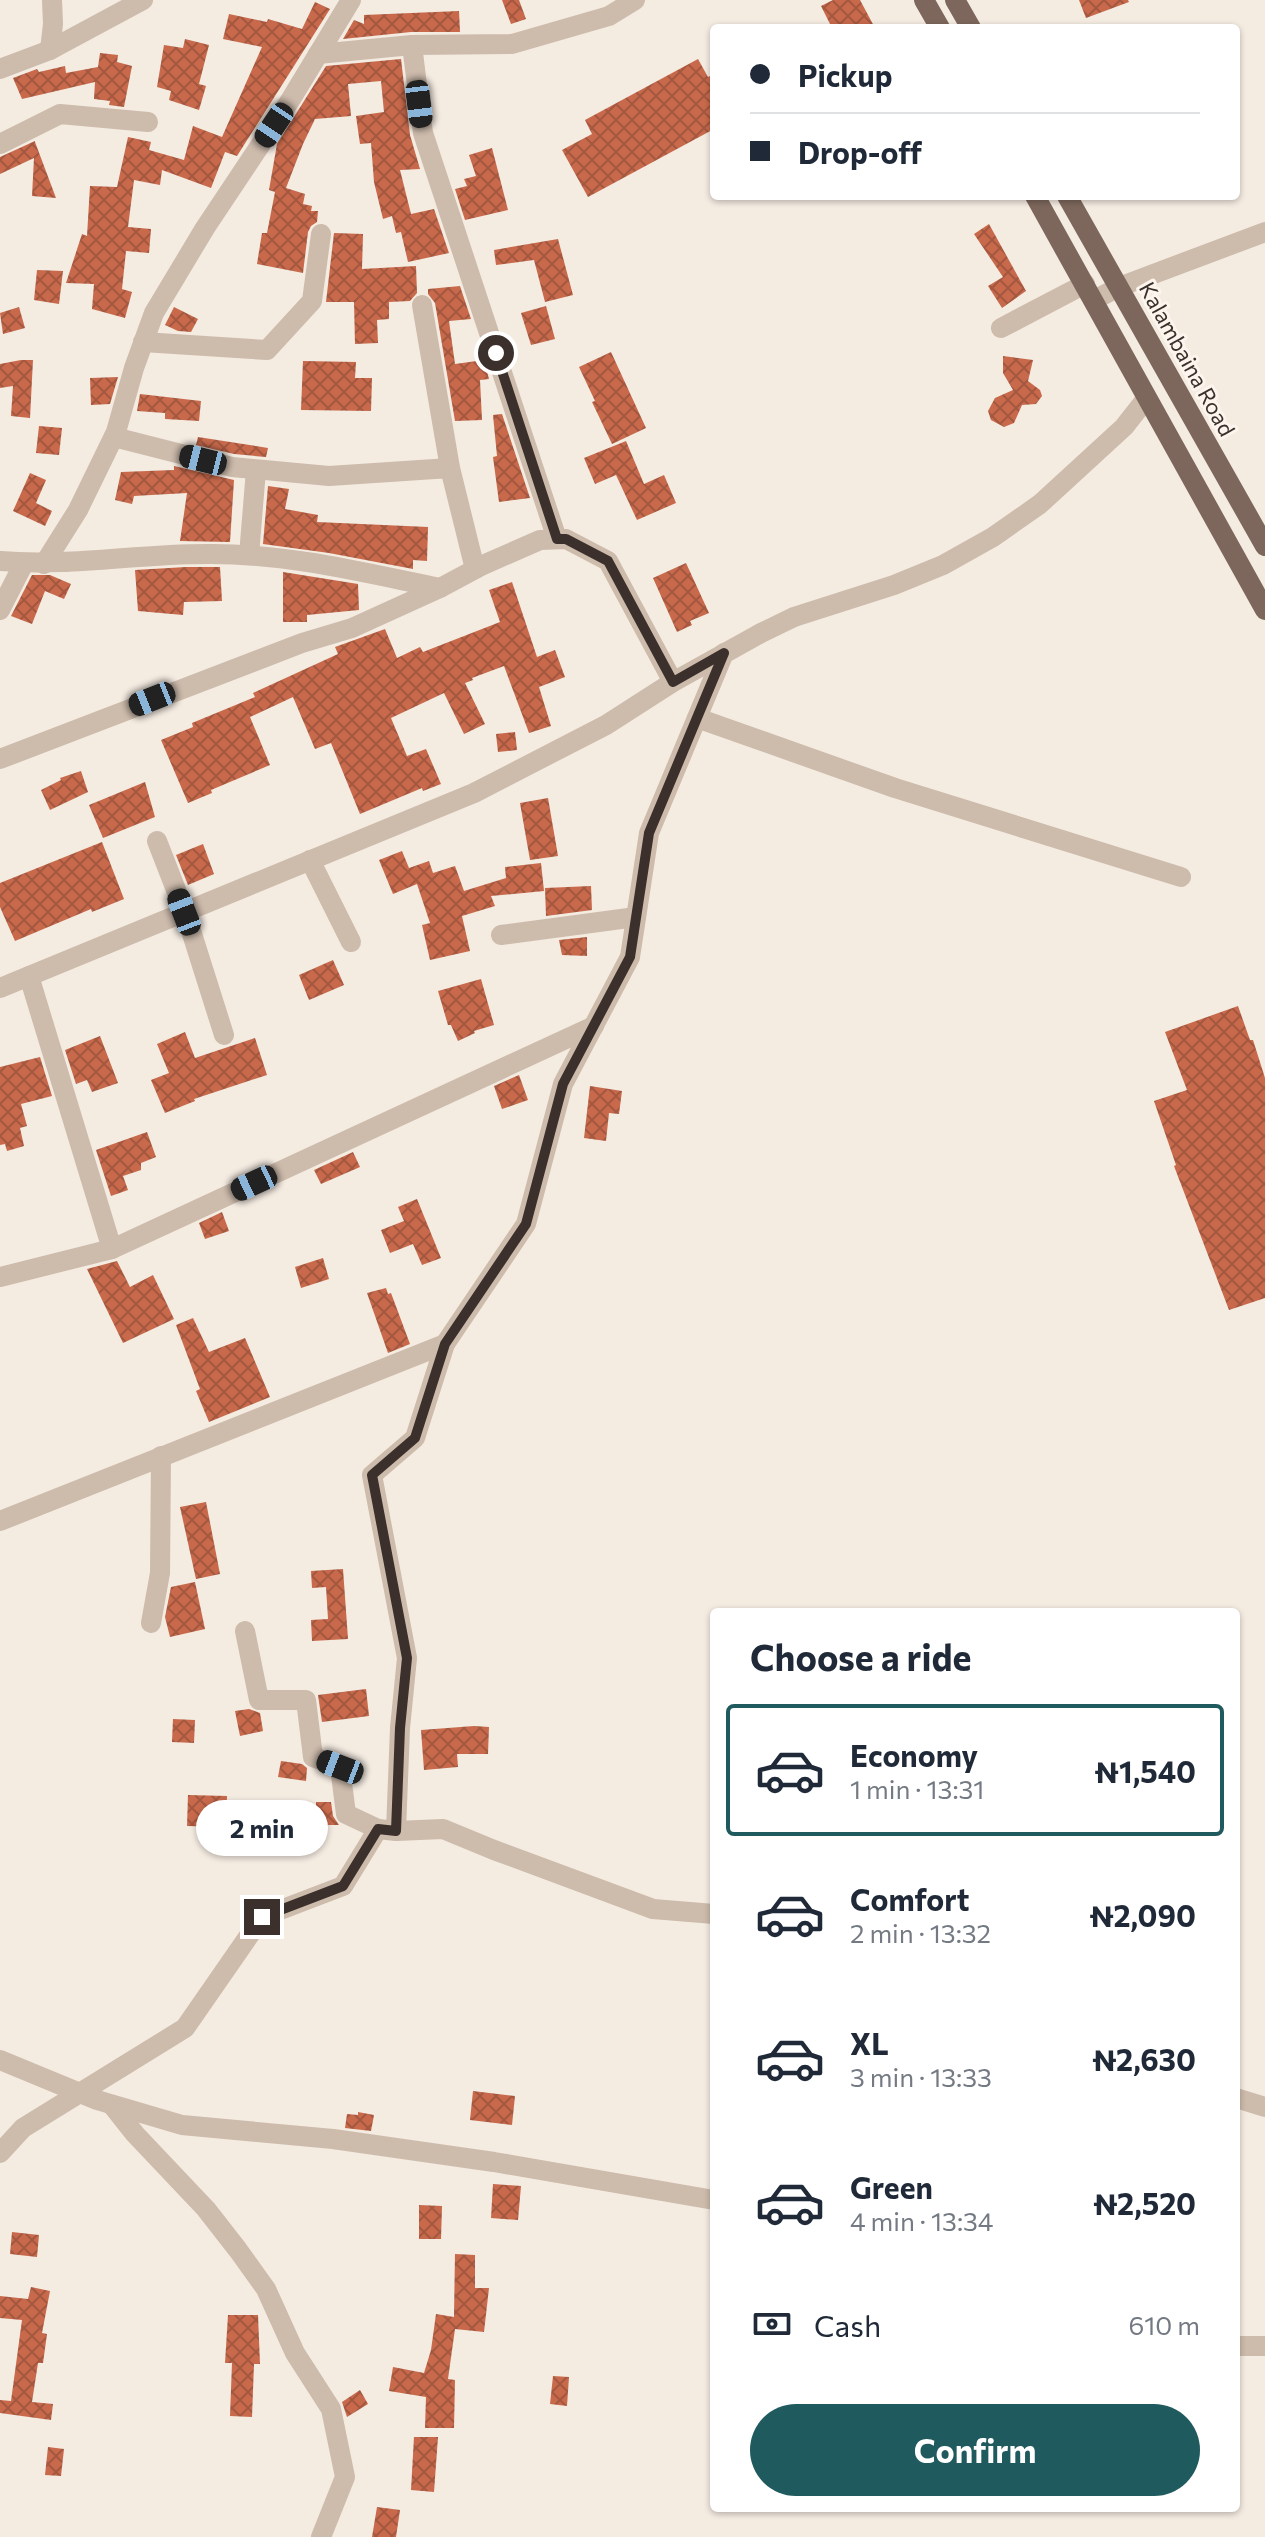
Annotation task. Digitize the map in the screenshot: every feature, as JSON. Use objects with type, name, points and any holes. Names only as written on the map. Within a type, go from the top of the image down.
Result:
[{"type":"main road","points":[[924,0],[938,24]]},
{"type":"main road","points":[[955,0],[969,24]]},
{"type":"main road","points":[[1037,200],[1265,610]]},
{"type":"main road","name":"Kalambaina Road","points":[[1069,200],[1265,546]]},
{"type":"street","points":[[50,50],[52,0]]},
{"type":"street","points":[[0,69],[50,50],[143,0]]},
{"type":"street","points":[[0,610],[78,510],[114,437],[154,313],[351,0]]},
{"type":"street","points":[[318,54],[412,45],[512,44],[609,16],[635,0]]},
{"type":"street","points":[[412,45],[423,133],[557,539]]},
{"type":"street","points":[[0,144],[60,114],[148,122]]},
{"type":"street","points":[[1001,328],[1090,292],[1119,287],[1265,232]]},
{"type":"street","points":[[143,342],[267,350],[312,301],[321,234]]},
{"type":"street","points":[[422,305],[450,468],[475,569]]},
{"type":"street","points":[[0,988],[474,793],[606,725],[673,682],[794,617],[894,585],[943,565],[993,537],[1040,504],[1124,427],[1146,399]]},
{"type":"street","points":[[114,437],[232,467],[256,470],[329,476],[450,468]]},
{"type":"street","points":[[249,555],[256,470]]},
{"type":"street","points":[[0,759],[302,643],[352,628],[540,540],[566,539],[608,561],[673,682]]},
{"type":"street","points":[[0,561],[34,563],[197,554],[287,557],[440,588]]},
{"type":"street","points":[[0,2153],[23,2128],[185,2028],[262,1917],[343,1886],[387,1830],[407,1658],[372,1475],[415,1438],[445,1344],[526,1224],[563,1084],[630,957],[649,833],[724,653]]},
{"type":"street","points":[[697,718],[895,788],[1181,877]]},
{"type":"street","points":[[157,841],[224,1035]]},
{"type":"street","points":[[310,860],[351,942]]},
{"type":"street","points":[[501,935],[636,917]]},
{"type":"street","points":[[29,976],[112,1249]]},
{"type":"street","points":[[0,1277],[112,1249],[594,1026]]},
{"type":"street","points":[[0,1521],[445,1344]]},
{"type":"street","points":[[151,1623],[160,1573],[161,1456]]},
{"type":"street","points":[[245,1631],[259,1700],[306,1700],[313,1757],[340,1767],[346,1814],[387,1830],[443,1829],[653,1909],[710,1914]]},
{"type":"street","points":[[0,2060],[78,2093],[182,2125],[333,2139],[525,2167],[710,2199]]},
{"type":"street","points":[[1240,2099],[1265,2107]]},
{"type":"street","points":[[112,2105],[206,2209],[266,2289],[295,2353],[331,2409],[345,2477],[321,2537]]},
{"type":"street","points":[[1240,2346],[1265,2346]]},
{"type":"building","points":[[502,0],[519,0],[526,19],[511,24]]},
{"type":"building","points":[[833,0],[860,0],[873,24],[830,24],[821,6]]},
{"type":"building","points":[[1079,0],[1128,0],[1129,2],[1086,18]]},
{"type":"building","points":[[315,2],[330,9],[237,156],[225,152],[211,188],[162,170],[160,185],[134,180],[128,227],[151,229],[149,253],[126,251],[122,289],[132,292],[125,318],[92,309],[94,284],[66,283],[82,234],[87,236],[90,186],[117,187],[128,137],[151,142],[149,150],[184,160],[193,126],[222,137],[262,47],[223,39],[229,14],[267,22],[268,19],[302,29]]},
{"type":"building","points":[[459,11],[460,32],[411,32],[343,39],[354,20],[364,24],[364,15]]},
{"type":"building","points":[[185,39],[209,45],[199,84],[206,86],[199,110],[169,100],[171,91],[157,87],[164,45],[183,48]]},
{"type":"building","points":[[100,53],[118,55],[117,62],[132,66],[124,107],[94,99],[95,82],[22,99],[13,78],[37,69],[39,72],[65,66],[66,73],[98,67]]},
{"type":"building","points":[[401,59],[410,135],[420,169],[400,170],[411,214],[434,209],[449,253],[408,262],[401,232],[396,233],[392,216],[383,219],[374,182],[371,143],[360,144],[356,116],[384,112],[381,81],[348,84],[351,116],[315,119],[303,144],[286,188],[305,194],[303,204],[312,206],[311,211],[318,211],[317,222],[308,232],[303,273],[257,264],[262,233],[267,233],[275,192],[269,190],[277,144],[326,66]]},
{"type":"building","points":[[698,59],[710,76],[710,131],[588,197],[562,150],[592,134],[585,120]]},
{"type":"building","points":[[35,141],[56,198],[32,196],[34,158],[0,174],[0,157]]},
{"type":"building","points":[[492,148],[508,210],[465,220],[455,189],[467,186],[464,179],[476,176],[469,155]]},
{"type":"building","points":[[989,224],[1026,291],[1002,308],[988,286],[1003,277],[974,234]]},
{"type":"building","points":[[334,233],[363,234],[362,269],[416,266],[417,293],[410,301],[389,302],[389,319],[377,320],[378,343],[355,344],[354,302],[326,302]]},
{"type":"building","points":[[558,239],[573,295],[545,302],[534,260],[496,265],[494,250]]},
{"type":"building","points":[[37,270],[63,271],[59,304],[34,300]]},
{"type":"building","points":[[460,286],[471,319],[449,321],[455,364],[484,360],[489,379],[480,380],[482,420],[455,421],[435,303],[428,294],[428,289]]},
{"type":"building","points":[[546,306],[555,339],[531,345],[521,313]]},
{"type":"building","points":[[19,307],[25,328],[3,334],[0,313]]},
{"type":"building","points":[[174,307],[198,319],[191,332],[178,331],[165,325]]},
{"type":"building","points":[[611,352],[646,428],[612,444],[579,367]]},
{"type":"building","points":[[1003,356],[1033,360],[1028,381],[1040,390],[1042,396],[1036,404],[1022,405],[1014,423],[1004,427],[991,420],[988,411],[995,398],[1013,390],[1003,373]]},
{"type":"building","points":[[33,360],[30,418],[11,416],[13,386],[0,388],[0,364]]},
{"type":"building","points":[[303,361],[356,362],[355,378],[372,378],[371,411],[301,410]]},
{"type":"building","points":[[118,377],[110,404],[91,405],[90,378]]},
{"type":"building","points":[[140,394],[201,401],[199,421],[165,419],[165,413],[137,411]]},
{"type":"building","points":[[502,414],[530,498],[499,502],[493,457],[497,456],[493,415]]},
{"type":"building","points":[[39,426],[62,428],[59,455],[36,453]]},
{"type":"building","points":[[198,437],[268,448],[266,457],[234,454],[196,445]]},
{"type":"building","points":[[626,441],[644,484],[664,475],[676,503],[637,520],[616,475],[595,484],[584,458]]},
{"type":"building","points":[[174,466],[234,480],[230,542],[180,541],[187,493],[134,496],[132,504],[115,500],[121,472],[174,470]]},
{"type":"building","points":[[30,473],[46,480],[36,503],[52,511],[45,526],[13,511]]},
{"type":"building","points":[[268,486],[289,489],[285,509],[318,515],[317,522],[428,527],[427,561],[413,560],[413,569],[263,544]]},
{"type":"building","points":[[686,563],[709,613],[690,621],[692,625],[677,632],[653,578]]},
{"type":"building","points":[[220,567],[222,601],[184,602],[183,615],[138,611],[135,570]]},
{"type":"building","points":[[283,572],[358,584],[359,610],[307,615],[307,622],[283,622]]},
{"type":"building","points":[[32,575],[50,575],[71,584],[64,599],[45,591],[32,624],[11,616]]},
{"type":"building","points":[[512,582],[537,657],[555,650],[565,677],[539,687],[551,726],[529,733],[504,666],[472,678],[465,683],[485,724],[464,734],[444,693],[391,718],[407,756],[426,749],[441,784],[423,791],[422,788],[360,814],[331,743],[315,749],[293,697],[250,717],[270,765],[188,803],[161,740],[193,727],[192,723],[255,697],[253,693],[338,654],[335,647],[385,629],[397,658],[420,647],[423,652],[500,622],[489,590]]},
{"type":"building","points":[[515,732],[517,750],[498,752],[496,734]]},
{"type":"building","points":[[81,771],[88,792],[50,810],[41,790],[60,778]]},
{"type":"building","points":[[145,782],[155,817],[103,838],[89,805]]},
{"type":"building","points":[[548,798],[558,856],[530,860],[520,803]]},
{"type":"building","points":[[102,842],[124,899],[92,912],[91,909],[15,941],[0,907],[0,883]]},
{"type":"building","points":[[203,844],[214,874],[188,885],[176,855]]},
{"type":"building","points":[[402,851],[409,868],[429,861],[433,873],[455,866],[464,891],[506,878],[505,867],[541,863],[544,891],[491,896],[495,906],[462,916],[470,951],[430,960],[422,925],[430,923],[417,884],[393,894],[379,860]]},
{"type":"building","points":[[591,886],[592,910],[546,916],[545,888]]},
{"type":"building","points":[[587,937],[587,956],[562,955],[559,940]]},
{"type":"building","points":[[333,960],[344,985],[309,1000],[299,975]]},
{"type":"building","points":[[481,979],[494,1025],[474,1031],[458,1041],[451,1025],[448,1025],[438,991]]},
{"type":"building","points":[[1238,1006],[1265,1078],[1265,1298],[1229,1310],[1174,1166],[1154,1101],[1187,1090],[1165,1032]]},
{"type":"building","points":[[185,1032],[195,1058],[255,1038],[267,1075],[194,1099],[165,1113],[151,1080],[169,1073],[157,1044]]},
{"type":"building","points":[[100,1036],[118,1083],[92,1092],[87,1080],[76,1084],[65,1050]]},
{"type":"building","points":[[40,1057],[52,1096],[21,1104],[27,1126],[20,1128],[24,1146],[7,1151],[5,1144],[0,1145],[0,1067]]},
{"type":"building","points":[[519,1075],[528,1100],[502,1109],[494,1086]]},
{"type":"building","points":[[590,1086],[622,1091],[619,1114],[609,1113],[606,1141],[584,1138]]},
{"type":"building","points":[[147,1132],[156,1157],[141,1163],[141,1170],[123,1176],[128,1190],[111,1196],[96,1150]]},
{"type":"building","points":[[353,1152],[360,1167],[321,1184],[314,1170]]},
{"type":"building","points":[[417,1199],[441,1258],[422,1265],[413,1244],[390,1253],[381,1230],[404,1221],[398,1207]]},
{"type":"building","points":[[222,1212],[229,1231],[205,1239],[199,1223]]},
{"type":"building","points":[[323,1258],[329,1279],[301,1288],[295,1267]]},
{"type":"building","points":[[117,1261],[130,1287],[153,1275],[174,1319],[123,1343],[87,1269]]},
{"type":"building","points":[[386,1288],[388,1294],[391,1293],[410,1344],[388,1353],[367,1293]]},
{"type":"building","points":[[193,1318],[209,1352],[245,1338],[270,1397],[209,1422],[176,1325]]},
{"type":"building","points":[[206,1502],[220,1574],[196,1579],[180,1507]]},
{"type":"building","points":[[343,1569],[348,1639],[312,1641],[311,1620],[328,1619],[326,1587],[312,1588],[311,1571]]},
{"type":"building","points":[[195,1582],[205,1629],[170,1637],[165,1617],[171,1587]]},
{"type":"building","points":[[366,1689],[369,1716],[322,1722],[318,1695]]},
{"type":"building","points":[[249,1709],[260,1713],[263,1731],[240,1736],[235,1711]]},
{"type":"building","points":[[173,1719],[195,1720],[194,1743],[172,1742]]},
{"type":"building","points":[[489,1727],[488,1754],[457,1754],[458,1767],[424,1770],[421,1730]]},
{"type":"building","points":[[281,1761],[302,1764],[307,1768],[306,1781],[278,1777]]},
{"type":"building","points":[[188,1795],[227,1796],[226,1827],[187,1826]]},
{"type":"building","points":[[316,1802],[331,1802],[333,1816],[339,1825],[316,1825]]},
{"type":"building","points":[[473,2091],[515,2096],[512,2125],[470,2120]]},
{"type":"building","points":[[358,2112],[374,2115],[371,2131],[345,2128],[347,2114],[358,2115]]},
{"type":"building","points":[[493,2184],[521,2186],[518,2220],[491,2218]]},
{"type":"building","points":[[419,2205],[442,2206],[441,2239],[419,2239]]},
{"type":"building","points":[[12,2232],[39,2235],[37,2257],[10,2254]]},
{"type":"building","points":[[455,2254],[475,2255],[475,2288],[489,2288],[484,2332],[455,2329],[448,2379],[455,2380],[454,2428],[425,2428],[426,2397],[389,2391],[393,2367],[424,2373],[436,2314],[454,2317]]},
{"type":"building","points":[[31,2287],[50,2291],[42,2333],[47,2334],[43,2363],[38,2363],[32,2402],[53,2404],[51,2420],[0,2413],[0,2400],[11,2401],[22,2320],[0,2318],[0,2296],[28,2299]]},
{"type":"building","points":[[228,2315],[258,2315],[260,2364],[254,2364],[252,2417],[230,2416],[232,2363],[225,2363]]},
{"type":"building","points":[[553,2376],[569,2377],[567,2406],[550,2404]]},
{"type":"building","points":[[360,2390],[368,2404],[347,2417],[342,2402]]},
{"type":"building","points":[[414,2437],[438,2437],[434,2492],[411,2490]]},
{"type":"building","points":[[48,2447],[64,2449],[61,2476],[45,2475]]},
{"type":"building","points":[[377,2507],[400,2510],[396,2537],[372,2537]]},
{"type":"route","points":[[262,1917],[343,1886],[378,1829],[396,1831],[400,1728],[407,1658],[372,1475],[415,1438],[445,1344],[526,1224],[563,1084],[630,957],[649,833],[724,653],[673,682],[608,561],[566,539],[557,539],[496,353]]}]
